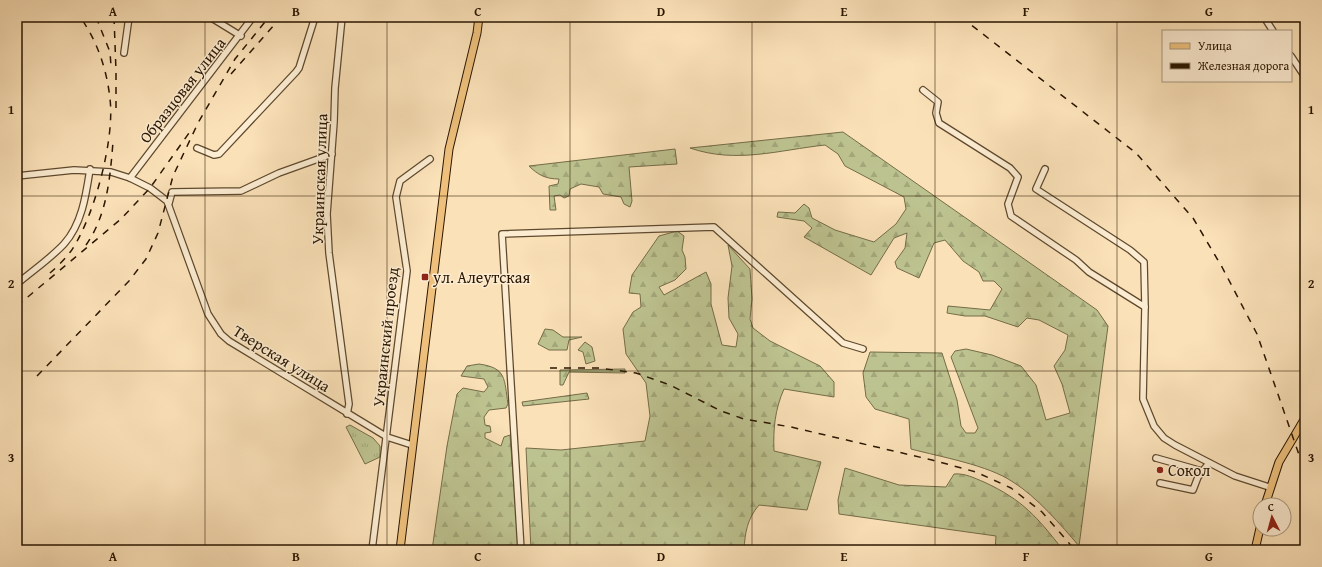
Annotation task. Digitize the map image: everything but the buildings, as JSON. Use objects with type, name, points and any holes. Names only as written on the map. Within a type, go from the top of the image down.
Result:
[{"type":"main road","points":[[400,550],[449,149],[477,33],[479,17]]},
{"type":"main road","points":[[1267,497],[1279,462],[1305,418]]},
{"type":"main road","points":[[1255,550],[1258,537]]},
{"type":"street","points":[[124,53],[129,17]]},
{"type":"street","points":[[210,17],[240,36]]},
{"type":"street","name":"Образцовая улица","points":[[130,178],[240,36],[253,17]]},
{"type":"street","points":[[197,148],[214,154],[219,154],[296,72],[299,68],[315,17]]},
{"type":"street","name":"Украинская улица","points":[[342,17],[335,88],[327,214],[329,253],[349,404],[347,414]]},
{"type":"street","points":[[1264,17],[1273,30]]},
{"type":"street","points":[[1292,58],[1305,77]]},
{"type":"street","points":[[923,90],[938,102],[936,114],[940,122],[1010,168],[1018,177],[1008,204],[1011,216],[1076,260],[1089,272],[1145,307]]},
{"type":"street","points":[[17,176],[90,170],[111,172],[130,178],[150,188],[169,203],[172,192],[241,191],[279,173],[332,154]]},
{"type":"street","name":"Украинский проезд","points":[[372,550],[407,272],[396,197],[400,181],[430,160]]},
{"type":"street","points":[[1045,169],[1036,189],[1130,250],[1144,262],[1145,307],[1142,399],[1148,414],[1164,438],[1235,476],[1269,487]]},
{"type":"street","points":[[17,284],[67,239],[79,218],[86,194],[90,170]]},
{"type":"street","name":"Тверская улица","points":[[169,203],[208,314],[221,334],[228,341],[387,437],[412,446]]},
{"type":"street","points":[[521,550],[502,234],[714,227],[843,343],[863,349]]},
{"type":"street","points":[[1156,458],[1202,471]]},
{"type":"street","points":[[1160,483],[1193,490],[1202,471],[1209,462]]},
{"type":"green space","points":[[843,132],[1097,310],[1108,326],[1079,546],[1040,503],[1022,488],[1003,476],[978,466],[911,449],[909,419],[875,409],[866,397],[863,373],[870,352],[942,353],[957,400],[961,426],[966,433],[975,433],[978,428],[951,357],[955,351],[966,349],[992,355],[1021,366],[1036,385],[1046,420],[1070,413],[1062,384],[1054,366],[1065,350],[1068,335],[1039,320],[1027,318],[1018,327],[985,316],[965,316],[947,313],[948,306],[990,310],[1002,289],[994,281],[983,281],[979,272],[963,261],[945,240],[934,243],[919,278],[897,268],[895,262],[905,248],[907,233],[894,238],[871,275],[804,237],[812,228],[804,221],[777,217],[778,212],[795,213],[804,204],[809,208],[812,218],[835,230],[874,242],[896,224],[906,209],[904,197],[845,166],[838,154],[825,145],[741,155],[707,153],[690,148]]},
{"type":"green space","points":[[675,149],[677,164],[629,167],[632,201],[630,207],[624,204],[621,197],[603,194],[599,187],[581,184],[570,189],[569,196],[564,198],[560,195],[554,196],[556,210],[550,210],[549,186],[558,184],[559,179],[542,176],[529,166]]},
{"type":"green space","points":[[677,231],[684,236],[682,250],[685,257],[686,269],[675,280],[659,287],[664,295],[706,272],[711,284],[711,304],[722,345],[736,347],[738,334],[729,318],[728,298],[732,266],[728,245],[750,269],[752,299],[750,319],[753,328],[770,341],[820,366],[834,382],[834,397],[784,389],[777,412],[774,427],[774,451],[821,462],[807,510],[759,505],[747,526],[744,550],[531,550],[526,448],[561,450],[645,441],[650,416],[646,383],[626,354],[623,329],[633,312],[641,307],[640,294],[629,293],[632,275],[659,236]]},
{"type":"green space","points":[[545,329],[553,330],[563,337],[582,337],[569,340],[567,350],[549,350],[538,344]]},
{"type":"green space","points":[[585,342],[592,347],[595,361],[586,364],[583,352],[578,350]]},
{"type":"green space","points":[[479,364],[495,368],[502,376],[504,381],[508,404],[506,408],[489,410],[484,417],[485,425],[490,426],[491,432],[485,433],[485,438],[501,446],[504,437],[510,435],[519,550],[432,550],[447,446],[457,394],[463,388],[484,392],[488,387],[484,379],[461,376],[467,366]]},
{"type":"green space","points":[[625,369],[625,373],[569,372],[563,385],[560,385],[560,370]]},
{"type":"green space","points":[[587,393],[589,399],[523,406],[522,402]]},
{"type":"green space","points":[[350,425],[373,438],[380,446],[380,457],[365,464],[346,427]]},
{"type":"green space","points":[[845,468],[899,485],[946,487],[954,474],[962,474],[973,477],[998,489],[1028,510],[1063,550],[995,550],[996,536],[839,514],[838,500]]},
{"type":"railway","points":[[50,273],[71,251],[88,219],[101,178],[109,135],[111,116],[110,99],[104,66],[96,45],[80,17]]},
{"type":"railway","points":[[96,17],[110,52],[111,66]]},
{"type":"railway","points":[[114,17],[116,109]]},
{"type":"railway","points":[[37,376],[129,281],[146,259],[158,233],[173,176],[198,123],[235,59],[269,17]]},
{"type":"railway","points":[[231,74],[281,17]]},
{"type":"railway","points":[[961,17],[1136,153],[1193,218],[1222,267],[1257,334],[1305,472]]},
{"type":"railway","points":[[17,306],[121,219],[150,188],[189,133]]},
{"type":"railway","points":[[86,245],[99,221],[103,209],[109,183],[113,142]]},
{"type":"railway","points":[[550,368],[599,368],[636,373],[670,385],[721,411],[744,419],[791,427],[932,460],[976,472],[1011,488],[1042,512],[1075,550]]},
{"type":"place","name":"ул. Алеутская","points":[[425,277]]},
{"type":"place","name":"Сокол","points":[[1160,470]]}]
